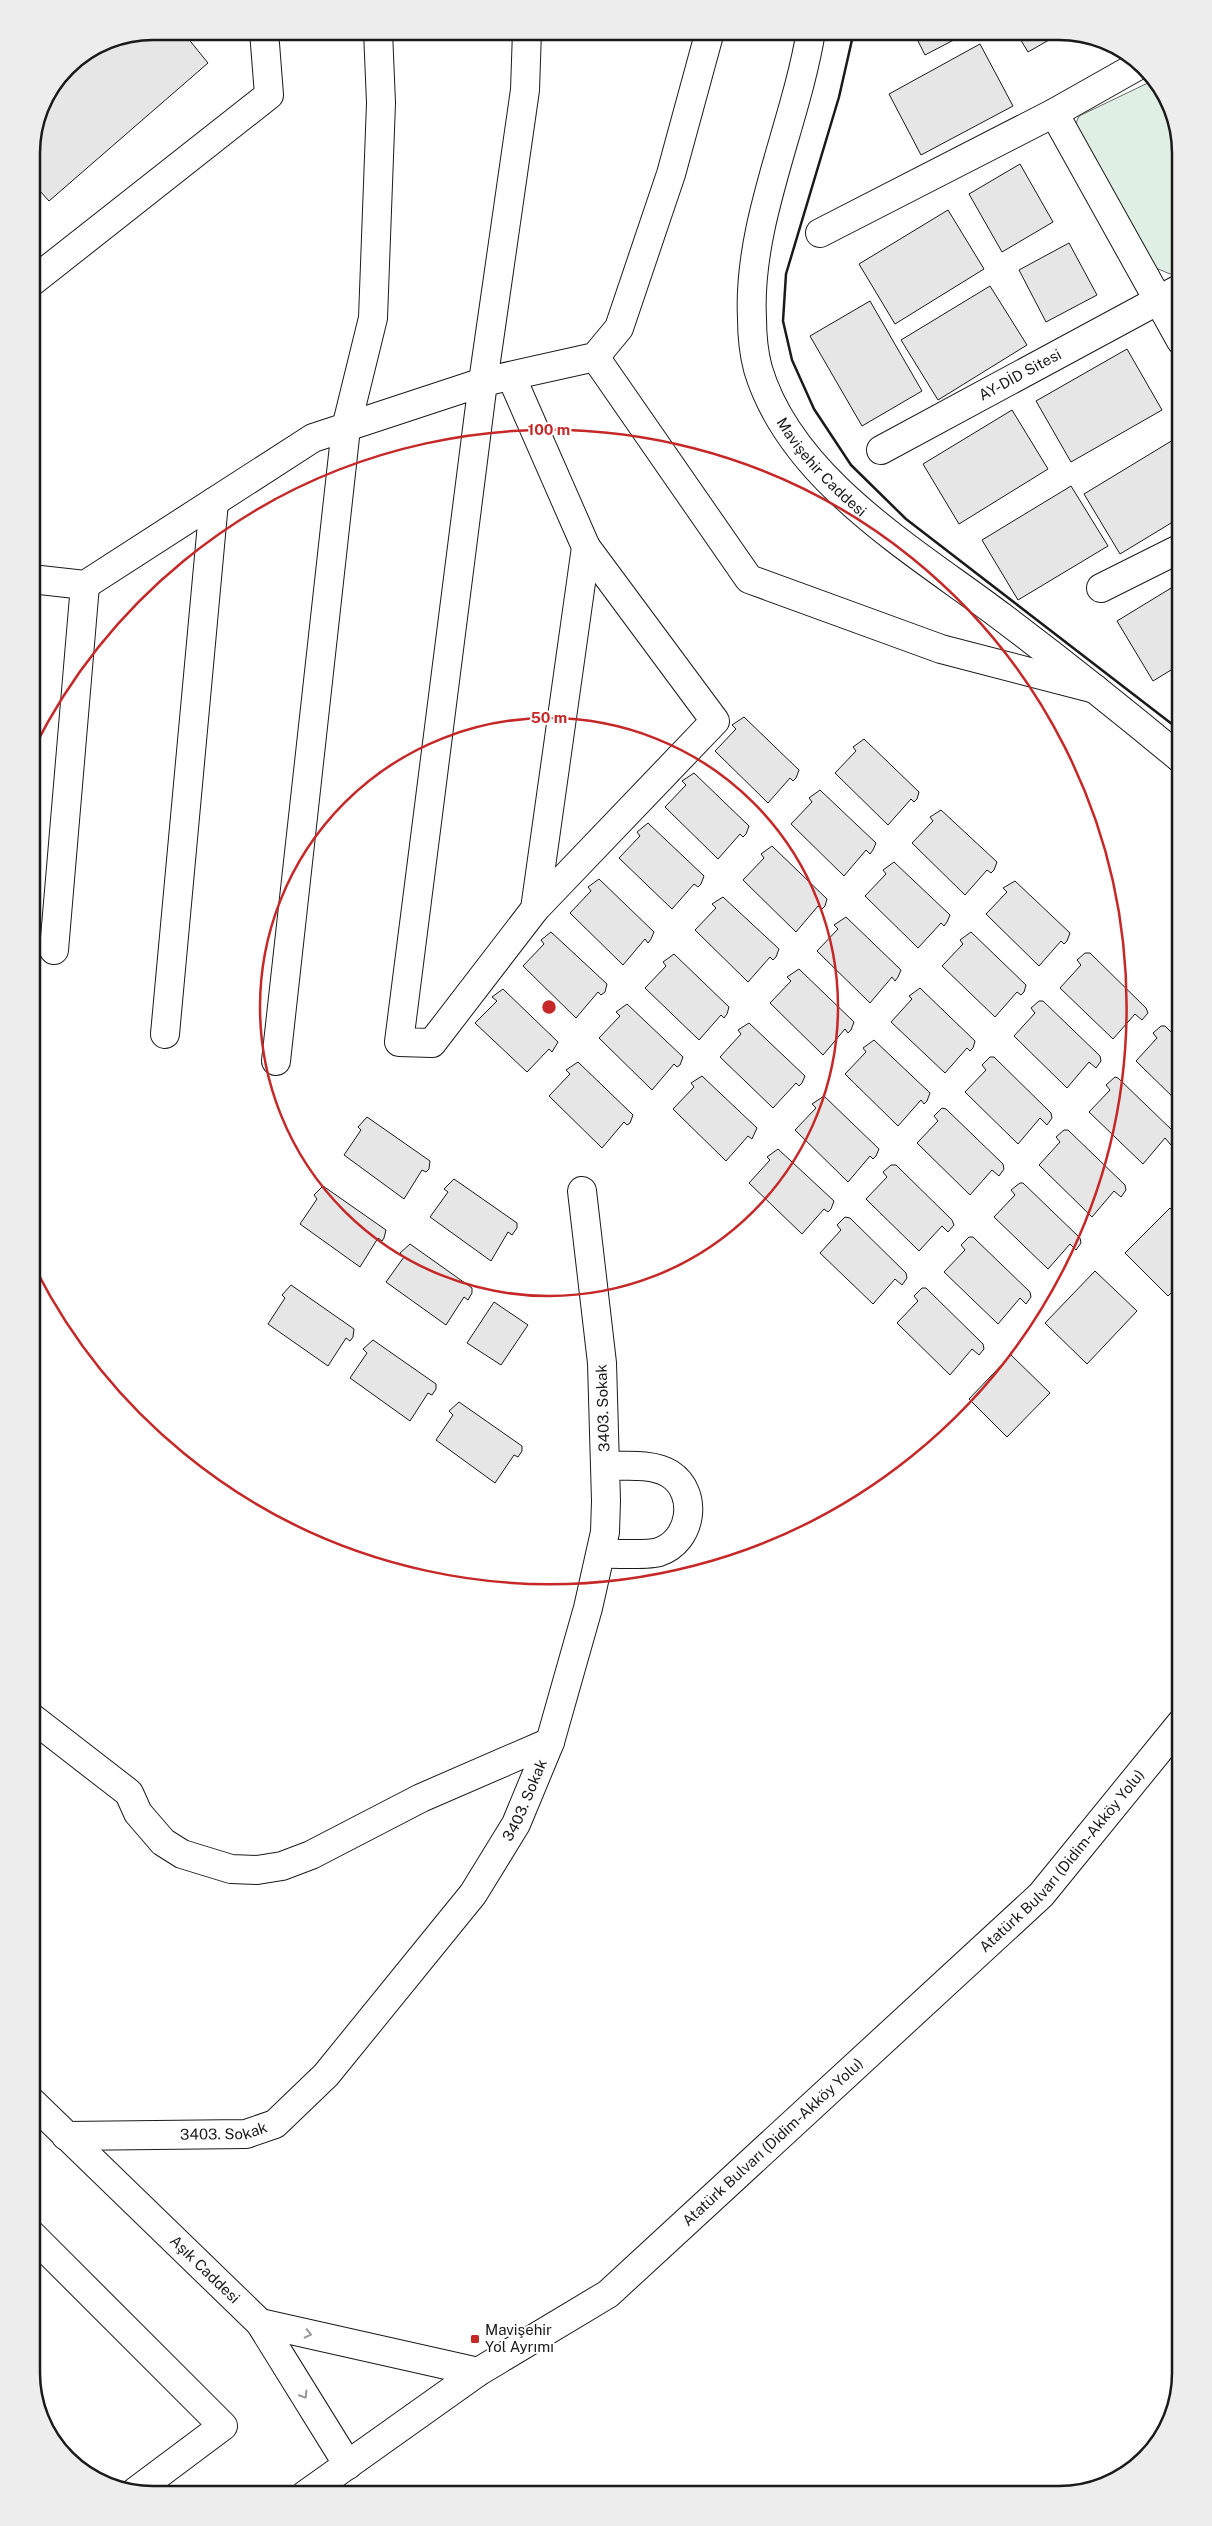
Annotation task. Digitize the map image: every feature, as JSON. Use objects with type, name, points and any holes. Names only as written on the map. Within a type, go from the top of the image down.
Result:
[{"type":"street","points":[[40,276],[269,95],[265,40]]},
{"type":"street","points":[[276,1061],[346,428],[373,318],[381,103],[378,40]]},
{"type":"street","points":[[511,376],[586,547],[715,721],[535,909],[432,1043],[399,1042],[483,382],[525,90],[527,40]]},
{"type":"street","points":[[40,579],[85,586],[314,438],[483,382],[595,358],[618,328],[671,174],[708,40]]},
{"type":"street","name":"Mavişehir Caddesi","points":[[809,40],[762,224],[754,270],[752,317],[758,368],[772,404],[801,449],[832,484],[871,519],[933,569],[1000,615],[1172,752]]},
{"type":"street","points":[[820,232],[1054,113],[1133,68]]},
{"type":"street","points":[[1054,113],[1169,294]]},
{"type":"street","name":"AY-DİD Sitesi","points":[[881,450],[1169,294]]},
{"type":"street","points":[[595,358],[749,579],[941,649],[1095,689]]},
{"type":"street","points":[[165,1034],[214,502]]},
{"type":"street","points":[[535,909],[586,547]]},
{"type":"street","points":[[1101,588],[1172,552]]},
{"type":"street","points":[[54,950],[85,586]]},
{"type":"street","name":"3403. Sokak","points":[[66,2136],[246,2134],[275,2124],[326,2075],[473,1894],[516,1824],[550,1742],[588,1608],[605,1532],[606,1466],[602,1363],[582,1191]]},
{"type":"street","points":[[601,1554],[659,1552],[681,1535],[687,1522],[689,1509],[680,1484],[670,1474],[658,1468],[606,1466]]},
{"type":"street","points":[[40,1725],[129,1793],[138,1813],[162,1842],[182,1854],[231,1869],[257,1870],[282,1866],[311,1855],[421,1798],[550,1742]]},
{"type":"street","name":"Atatürk Bulvarı (Didim-Akköy Yolu)","points":[[317,2486],[478,2372],[608,2294],[1041,1895],[1172,1734]]},
{"type":"street","name":"Aşık Caddesi","points":[[40,2110],[260,2323],[348,2465]]},
{"type":"street","points":[[40,2243],[223,2426],[143,2486]]},
{"type":"street","points":[[260,2323],[478,2372]]},
{"type":"green space","points":[[1147,83],[1153,90],[1163,110],[1171,138],[1172,273],[1156,268],[1074,128],[1079,116]]},
{"type":"building","points":[[146,40],[189,40],[208,63],[49,201],[40,191],[40,146],[46,117],[63,84],[90,59],[117,46]]},
{"type":"building","points":[[918,40],[954,40],[925,55]]},
{"type":"building","points":[[1021,40],[1049,40],[1028,52]]},
{"type":"building","points":[[980,44],[1013,106],[921,155],[889,94]]},
{"type":"building","points":[[1020,164],[1053,222],[1002,252],[969,194]]},
{"type":"building","points":[[948,210],[984,269],[895,324],[859,264]]},
{"type":"building","points":[[1069,243],[1097,295],[1046,322],[1019,270]]},
{"type":"building","points":[[990,286],[1027,345],[938,400],[901,340]]},
{"type":"building","points":[[870,301],[922,391],[862,426],[810,336]]},
{"type":"building","points":[[1127,349],[1162,410],[1071,462],[1036,401]]},
{"type":"building","points":[[1012,410],[1048,469],[959,524],[923,464]]},
{"type":"building","points":[[1172,441],[1172,522],[1120,554],[1084,494]]},
{"type":"building","points":[[1071,486],[1108,546],[1018,600],[982,540]]},
{"type":"building","points":[[1172,587],[1172,669],[1153,681],[1117,621]]},
{"type":"building","points":[[744,717],[799,770],[796,778],[793,781],[790,778],[768,803],[715,751],[736,729],[732,725]]},
{"type":"building","points":[[864,739],[919,792],[917,799],[914,802],[911,799],[888,825],[835,773],[856,751],[853,747]]},
{"type":"building","points":[[694,773],[749,826],[746,834],[743,837],[740,834],[718,859],[665,807],[686,785],[682,781]]},
{"type":"building","points":[[820,790],[876,843],[870,854],[866,850],[844,876],[791,824],[812,802],[809,798]]},
{"type":"building","points":[[941,810],[997,862],[994,870],[991,873],[987,870],[965,895],[912,843],[933,821],[930,817]]},
{"type":"building","points":[[648,823],[704,876],[701,884],[698,887],[694,884],[672,909],[619,858],[640,836],[637,832]]},
{"type":"building","points":[[772,846],[827,899],[825,906],[822,909],[818,906],[796,932],[743,880],[764,858],[761,854]]},
{"type":"building","points":[[894,862],[950,915],[944,926],[941,923],[918,948],[865,896],[886,874],[883,870]]},
{"type":"building","points":[[599,879],[654,932],[648,943],[645,939],[623,965],[570,913],[591,891],[588,887]]},
{"type":"building","points":[[1015,881],[1070,933],[1067,941],[1064,944],[1061,941],[1039,966],[986,914],[1007,892],[1003,888]]},
{"type":"building","points":[[723,897],[779,949],[776,957],[773,960],[770,957],[748,982],[695,930],[716,908],[712,904]]},
{"type":"building","points":[[846,917],[901,970],[895,981],[892,977],[870,1003],[817,951],[838,929],[834,925]]},
{"type":"building","points":[[551,932],[607,984],[605,992],[601,995],[598,992],[576,1018],[523,966],[544,944],[541,940]]},
{"type":"building","points":[[971,932],[1026,985],[1024,992],[1021,995],[1017,992],[995,1017],[942,966],[963,944],[960,940]]},
{"type":"building","points":[[1085,953],[1090,953],[1146,1008],[1148,1013],[1142,1020],[1135,1014],[1113,1039],[1060,988],[1081,965],[1077,960]]},
{"type":"building","points":[[674,954],[729,1007],[724,1018],[721,1015],[699,1040],[645,988],[666,966],[663,962]]},
{"type":"building","points":[[799,969],[854,1022],[851,1030],[848,1033],[845,1029],[823,1055],[770,1003],[791,981],[787,977]]},
{"type":"building","points":[[920,988],[975,1041],[973,1048],[970,1051],[967,1048],[945,1073],[891,1022],[912,999],[909,996]]},
{"type":"building","points":[[503,989],[558,1042],[552,1052],[549,1049],[527,1072],[475,1023],[497,1001],[492,997]]},
{"type":"building","points":[[1039,1001],[1043,1001],[1100,1056],[1101,1061],[1096,1068],[1089,1062],[1067,1088],[1014,1036],[1035,1013],[1031,1008]]},
{"type":"building","points":[[627,1004],[683,1057],[680,1065],[677,1067],[674,1064],[652,1090],[599,1038],[620,1016],[616,1012]]},
{"type":"building","points":[[749,1023],[805,1076],[799,1086],[796,1083],[773,1108],[720,1057],[741,1034],[738,1030]]},
{"type":"building","points":[[1161,1026],[1165,1026],[1172,1033],[1172,1096],[1136,1061],[1157,1038],[1153,1033]]},
{"type":"building","points":[[874,1040],[930,1093],[927,1101],[924,1104],[921,1100],[898,1126],[845,1074],[866,1052],[863,1048]]},
{"type":"building","points":[[990,1057],[994,1057],[1051,1113],[1052,1118],[1047,1125],[1040,1118],[1018,1144],[965,1092],[986,1070],[982,1065]]},
{"type":"building","points":[[578,1062],[633,1115],[630,1123],[627,1125],[624,1122],[602,1148],[549,1096],[570,1074],[566,1070]]},
{"type":"building","points":[[702,1076],[757,1128],[752,1139],[748,1136],[726,1161],[673,1109],[694,1087],[691,1083]]},
{"type":"building","points":[[1115,1077],[1118,1078],[1172,1130],[1171,1145],[1165,1138],[1143,1164],[1089,1112],[1110,1090],[1106,1085]]},
{"type":"building","points":[[824,1096],[879,1149],[876,1156],[873,1159],[870,1156],[848,1182],[795,1130],[816,1108],[812,1104]]},
{"type":"building","points":[[942,1108],[946,1109],[1003,1164],[1004,1169],[999,1176],[992,1170],[970,1195],[917,1143],[938,1121],[934,1116]]},
{"type":"building","points":[[367,1117],[430,1161],[429,1169],[426,1172],[422,1170],[404,1199],[344,1155],[361,1130],[358,1127]]},
{"type":"building","points":[[1064,1130],[1068,1130],[1125,1185],[1126,1190],[1121,1197],[1114,1191],[1092,1217],[1039,1165],[1060,1142],[1056,1137]]},
{"type":"building","points":[[778,1149],[834,1201],[831,1209],[828,1212],[824,1209],[802,1234],[749,1183],[770,1160],[767,1157]]},
{"type":"building","points":[[891,1165],[896,1165],[952,1220],[954,1225],[948,1232],[942,1226],[919,1251],[866,1199],[887,1177],[883,1172]]},
{"type":"building","points":[[454,1179],[517,1223],[517,1228],[512,1235],[508,1232],[491,1261],[430,1217],[448,1192],[444,1189]]},
{"type":"building","points":[[1020,1183],[1023,1183],[1080,1238],[1081,1243],[1076,1250],[1070,1244],[1048,1269],[994,1217],[1015,1195],[1011,1190]]},
{"type":"building","points":[[323,1186],[386,1230],[382,1241],[378,1238],[360,1267],[300,1224],[317,1199],[314,1195]]},
{"type":"building","points":[[1170,1208],[1172,1210],[1172,1292],[1168,1296],[1125,1253]]},
{"type":"building","points":[[845,1217],[850,1218],[906,1273],[907,1278],[902,1285],[895,1279],[873,1304],[820,1253],[841,1230],[837,1225]]},
{"type":"building","points":[[969,1237],[973,1237],[1030,1292],[1031,1297],[1026,1304],[1020,1298],[998,1324],[944,1272],[965,1250],[961,1245]]},
{"type":"building","points":[[410,1244],[472,1288],[472,1293],[468,1300],[464,1297],[446,1325],[386,1282],[404,1257],[400,1253]]},
{"type":"building","points":[[1095,1271],[1137,1311],[1087,1364],[1045,1323]]},
{"type":"building","points":[[291,1285],[354,1329],[353,1337],[350,1341],[346,1338],[328,1366],[268,1324],[285,1298],[282,1295]]},
{"type":"building","points":[[922,1288],[926,1288],[983,1344],[984,1349],[979,1355],[972,1349],[950,1375],[897,1323],[918,1301],[914,1296]]},
{"type":"building","points":[[494,1302],[528,1325],[501,1365],[467,1343]]},
{"type":"building","points":[[373,1340],[436,1384],[436,1389],[432,1395],[428,1393],[410,1421],[350,1378],[367,1353],[363,1349]]},
{"type":"building","points":[[1011,1355],[1050,1393],[1007,1437],[969,1399]]},
{"type":"building","points":[[459,1402],[522,1446],[522,1451],[518,1457],[514,1455],[495,1483],[436,1440],[453,1415],[449,1411]]},
{"type":"wall","points":[[852,40],[839,97],[786,274],[783,321],[792,360],[814,409],[851,465],[906,519],[1172,724]]},
{"type":"place","name":"Mavişehir Yol Ayrımı","points":[[475,2339]]}]
